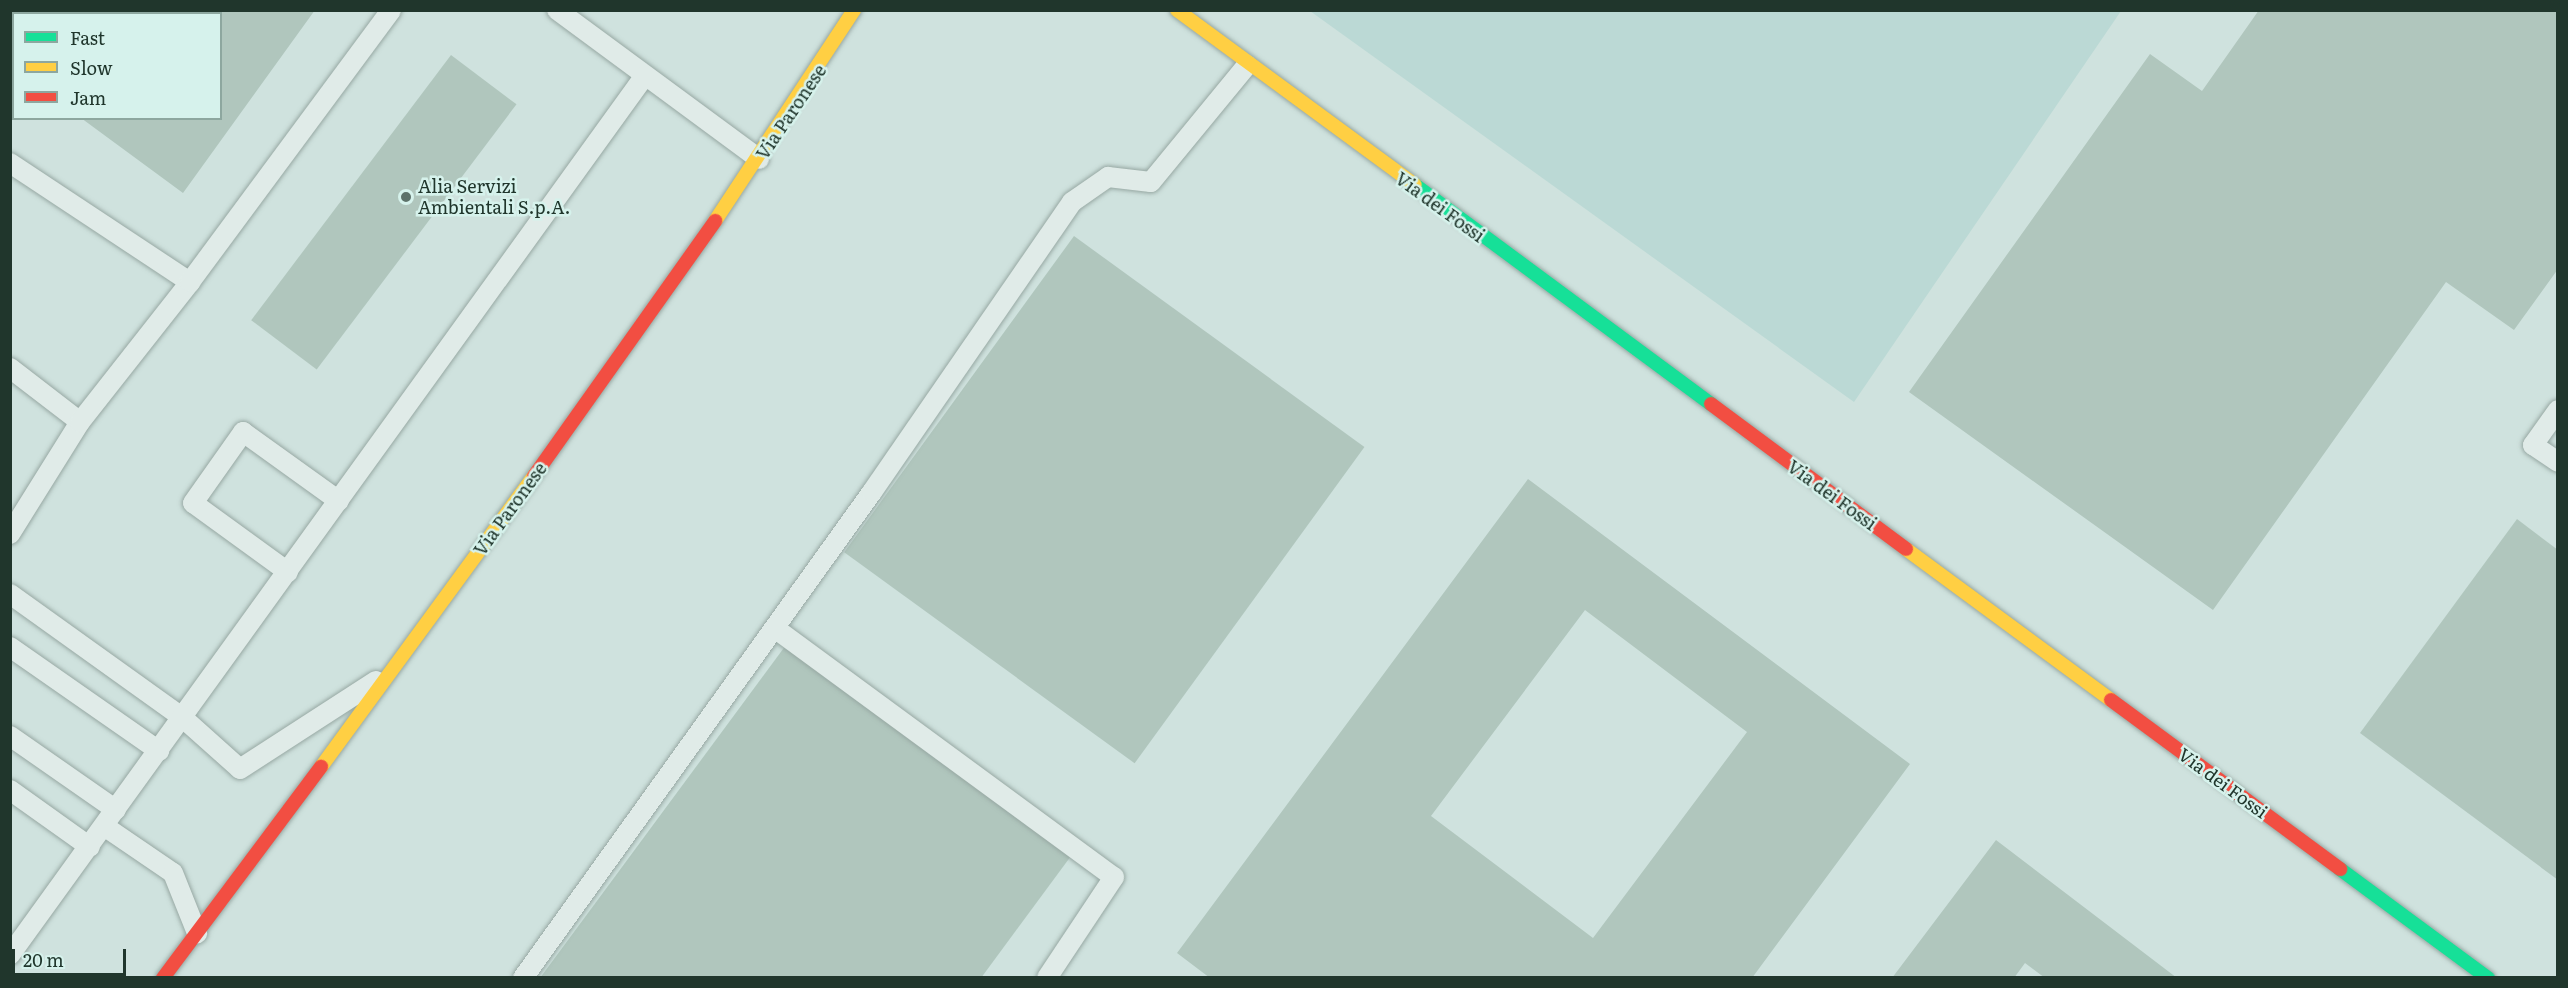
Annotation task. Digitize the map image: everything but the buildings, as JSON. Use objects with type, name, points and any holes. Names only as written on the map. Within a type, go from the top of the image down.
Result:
[{"type":"street","name":"Via Paronese","points":[[166,976],[394,670],[759,159],[840,37],[854,10]]},
{"type":"street","name":"Via dei Fossi","points":[[1177,10],[1196,28],[1246,65],[2488,978]]},
{"type":"street","name":"Via Paronese","points":[[840,37],[869,17]]},
{"type":"lane","points":[[10,534],[80,422],[190,282],[391,10]]},
{"type":"lane","points":[[557,10],[644,77],[759,159]]},
{"type":"lane","points":[[523,978],[776,629],[1072,202],[1108,177],[1151,182],[1246,65]]},
{"type":"lane","points":[[10,954],[90,847],[644,77]]},
{"type":"lane","points":[[10,163],[190,282]]},
{"type":"lane","points":[[10,368],[80,422]]},
{"type":"lane","points":[[2558,410],[2533,445],[2558,462]]},
{"type":"lane","points":[[288,572],[193,503],[243,432],[339,501]]},
{"type":"lane","points":[[10,594],[183,718],[240,769],[394,670]]},
{"type":"lane","points":[[776,629],[1114,877],[1047,978]]},
{"type":"lane","points":[[10,647],[159,751]]},
{"type":"lane","points":[[10,736],[116,810]]},
{"type":"lane","points":[[10,790],[90,847]]},
{"type":"lane","points":[[104,826],[173,873],[197,933]]},
{"type":"shaded area","points":[[1310,11],[2121,11],[1854,402]]},
{"type":"traffic: fast","points":[[1415,185],[1711,404]]},
{"type":"traffic: fast","points":[[2340,869],[2488,978]]},
{"type":"traffic: slow","points":[[715,221],[854,10]]},
{"type":"traffic: slow","points":[[1177,10],[1415,185]]},
{"type":"traffic: slow","points":[[321,767],[534,476]]},
{"type":"traffic: slow","points":[[1906,549],[2111,700]]},
{"type":"traffic: jam","points":[[534,476],[715,221]]},
{"type":"traffic: jam","points":[[1711,404],[1906,549]]},
{"type":"traffic: jam","points":[[2111,700],[2340,869]]},
{"type":"traffic: jam","points":[[163,978],[321,767]]},
{"type":"place","name":"Alia Servizi Ambientali S.p.A.","points":[[406,197]]}]
